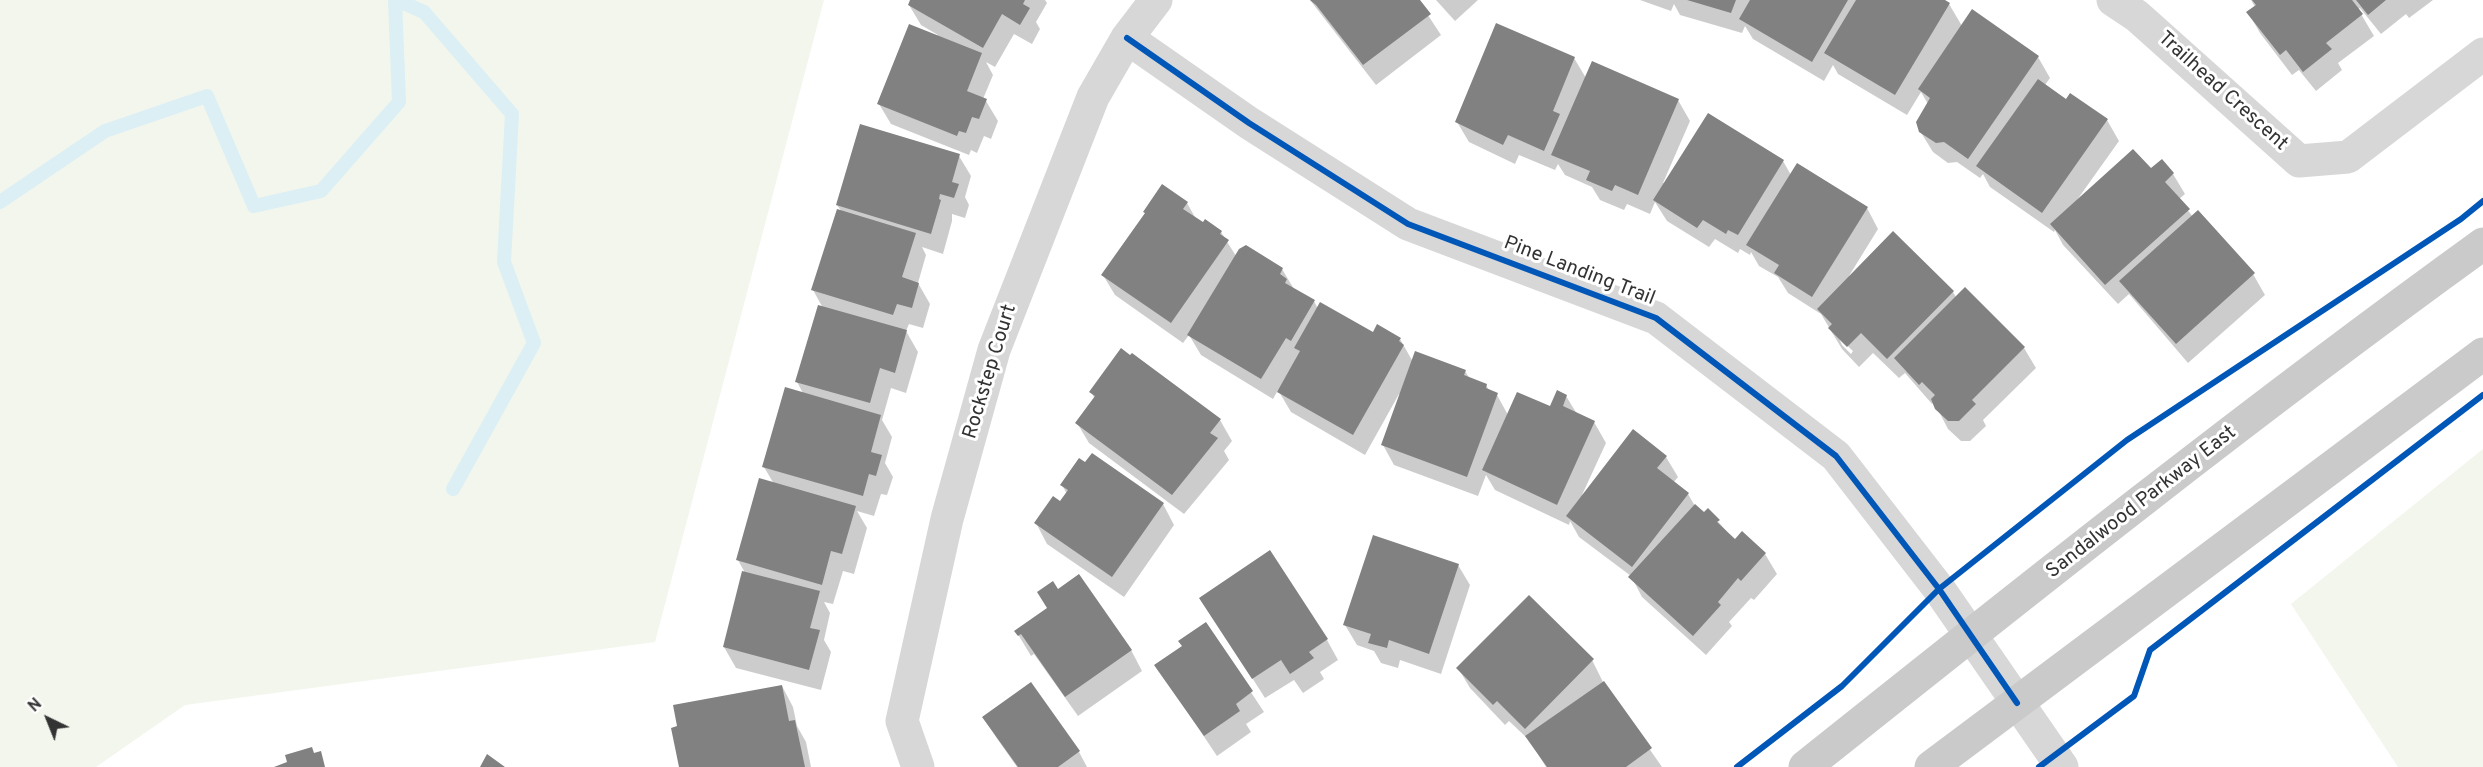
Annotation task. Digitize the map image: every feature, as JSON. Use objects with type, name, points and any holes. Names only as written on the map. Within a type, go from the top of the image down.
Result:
[{"type":"main road","name":"Sandalwood Parkway East","points":[[1805,767],[1970,636],[2483,243]]},
{"type":"main road","points":[[1931,767],[2483,354]]},
{"type":"street","name":"Rockstep Court","points":[[918,767],[902,721],[947,519],[994,350],[1093,97],[1127,38],[1156,0]]},
{"type":"street","name":"Trailhead Crescent","points":[[2113,0],[2137,16],[2299,161],[2348,157],[2483,54]]},
{"type":"street","name":"Pine Landing Trail","points":[[1127,38],[1249,123],[1408,224],[1656,318],[1836,456],[1939,589],[2062,767]]},
{"type":"shaded area","points":[[0,0],[824,0],[655,642],[185,705],[96,767],[0,767]]},
{"type":"shaded area","points":[[2483,449],[2483,767],[2398,767],[2291,604]]},
{"type":"building","points":[[910,0],[1025,0],[1023,4],[1030,8],[1020,25],[1002,14],[983,48],[908,5]]},
{"type":"building","points":[[1310,0],[1420,0],[1431,14],[1363,65]]},
{"type":"building","points":[[1687,0],[1736,0],[1731,13]]},
{"type":"building","points":[[1750,0],[1848,0],[1812,62],[1739,19]]},
{"type":"building","points":[[1856,0],[1945,0],[1950,3],[1895,95],[1824,53]]},
{"type":"building","points":[[2252,0],[2352,0],[2363,14],[2326,43],[2332,49],[2303,72],[2286,50],[2280,55],[2246,12],[2256,5]]},
{"type":"building","points":[[2356,0],[2386,0],[2368,15]]},
{"type":"building","points":[[1972,9],[2039,56],[1968,159],[1944,142],[1936,143],[1919,132],[1916,122],[1930,98],[1918,89]]},
{"type":"building","points":[[1496,23],[1575,57],[1553,111],[1560,114],[1544,151],[1508,135],[1503,145],[1455,122]]},
{"type":"building","points":[[909,24],[982,53],[967,91],[987,99],[979,119],[972,117],[966,133],[959,131],[957,136],[877,104]]},
{"type":"building","points":[[1592,61],[1679,99],[1638,195],[1615,185],[1612,191],[1586,180],[1590,171],[1551,155]]},
{"type":"building","points":[[2038,79],[2066,99],[2070,93],[2108,119],[2042,213],[1976,166]]},
{"type":"building","points":[[1708,113],[1784,160],[1738,235],[1728,230],[1726,234],[1703,220],[1697,228],[1653,200]]},
{"type":"building","points":[[860,124],[960,154],[952,182],[959,184],[954,198],[940,194],[939,199],[941,200],[931,234],[836,205]]},
{"type":"building","points":[[2133,149],[2151,168],[2162,159],[2174,173],[2165,182],[2190,209],[2105,285],[2050,224]]},
{"type":"building","points":[[1797,163],[1868,207],[1812,297],[1774,273],[1779,265],[1746,245]]},
{"type":"building","points":[[1162,184],[1188,202],[1183,209],[1203,222],[1205,219],[1222,231],[1220,234],[1229,240],[1171,323],[1101,275],[1145,213],[1143,212]]},
{"type":"building","points":[[837,209],[916,233],[902,277],[919,283],[912,308],[897,304],[893,315],[811,290]]},
{"type":"building","points":[[2198,210],[2255,273],[2176,344],[2119,281]]},
{"type":"building","points":[[1893,231],[1954,291],[1887,359],[1861,333],[1847,347],[1828,328],[1832,324],[1817,309]]},
{"type":"building","points":[[1246,245],[1283,268],[1280,274],[1287,279],[1285,283],[1315,300],[1291,341],[1286,338],[1261,379],[1187,335],[1239,249]]},
{"type":"building","points":[[1965,287],[2025,347],[1972,400],[1976,404],[1959,421],[1948,421],[1935,409],[1931,399],[1935,395],[1922,382],[1919,385],[1894,358]]},
{"type":"building","points":[[1320,302],[1373,332],[1377,324],[1401,338],[1399,341],[1404,345],[1353,435],[1277,392],[1300,351],[1294,348]]},
{"type":"building","points":[[818,305],[907,330],[895,373],[880,368],[870,403],[795,382]]},
{"type":"building","points":[[1121,348],[1130,355],[1132,353],[1221,419],[1210,433],[1218,438],[1172,495],[1075,423],[1095,396],[1089,392]]},
{"type":"building","points":[[1415,351],[1466,370],[1464,375],[1487,384],[1486,388],[1498,393],[1467,477],[1381,445]]},
{"type":"building","points":[[785,387],[881,415],[871,452],[882,455],[876,476],[869,474],[863,496],[762,467]]},
{"type":"building","points":[[1557,390],[1567,395],[1563,406],[1595,421],[1557,505],[1482,470],[1517,392],[1550,406]]},
{"type":"building","points":[[1633,429],[1667,456],[1657,468],[1689,493],[1632,567],[1566,516]]},
{"type":"building","points":[[1092,453],[1164,503],[1112,577],[1034,523],[1053,496],[1060,501],[1068,490],[1060,485],[1079,458],[1085,462]]},
{"type":"building","points":[[759,478],[856,506],[842,554],[831,551],[822,585],[736,560]]},
{"type":"building","points":[[1695,504],[1704,512],[1708,508],[1720,520],[1717,522],[1735,539],[1742,531],[1766,553],[1741,581],[1738,578],[1718,602],[1721,605],[1693,636],[1628,577]]},
{"type":"building","points":[[1373,535],[1459,564],[1429,654],[1389,640],[1387,648],[1368,643],[1371,634],[1343,625]]},
{"type":"building","points":[[1270,550],[1328,639],[1309,652],[1314,658],[1290,674],[1281,660],[1252,679],[1199,598]]},
{"type":"building","points":[[742,571],[820,591],[810,628],[820,630],[809,670],[723,647]]},
{"type":"building","points":[[1079,574],[1132,650],[1065,697],[1021,634],[1018,636],[1014,631],[1047,608],[1037,592],[1053,581],[1058,589]]},
{"type":"building","points":[[1529,595],[1594,659],[1525,729],[1497,701],[1493,705],[1456,668]]},
{"type":"building","points":[[1206,622],[1253,691],[1236,704],[1240,711],[1204,736],[1154,665],[1182,646],[1178,641]]},
{"type":"building","points":[[1604,681],[1652,748],[1626,767],[1547,767],[1525,736]]},
{"type":"building","points":[[1031,682],[1080,751],[1058,767],[1018,767],[982,717]]},
{"type":"building","points":[[782,685],[789,721],[795,720],[805,767],[679,767],[671,728],[677,726],[673,705]]},
{"type":"building","points":[[312,747],[314,753],[321,751],[325,767],[274,767],[287,762],[285,755]]},
{"type":"building","points":[[487,754],[505,767],[480,767]]},
{"type":"waterway","points":[[0,202],[105,131],[207,96],[254,206],[321,191],[399,102],[395,0]]},
{"type":"waterway","points":[[397,0],[424,12],[512,114],[504,262],[534,343],[453,489]]},
{"type":"cycle path","points":[[1127,38],[1249,123],[1408,224],[1656,318],[1836,456],[1939,589],[2017,703]]},
{"type":"cycle path","points":[[1737,767],[1842,686],[1939,589],[2127,440],[2461,219],[2483,201]]},
{"type":"cycle path","points":[[2039,767],[2134,696],[2150,650],[2483,395]]}]
